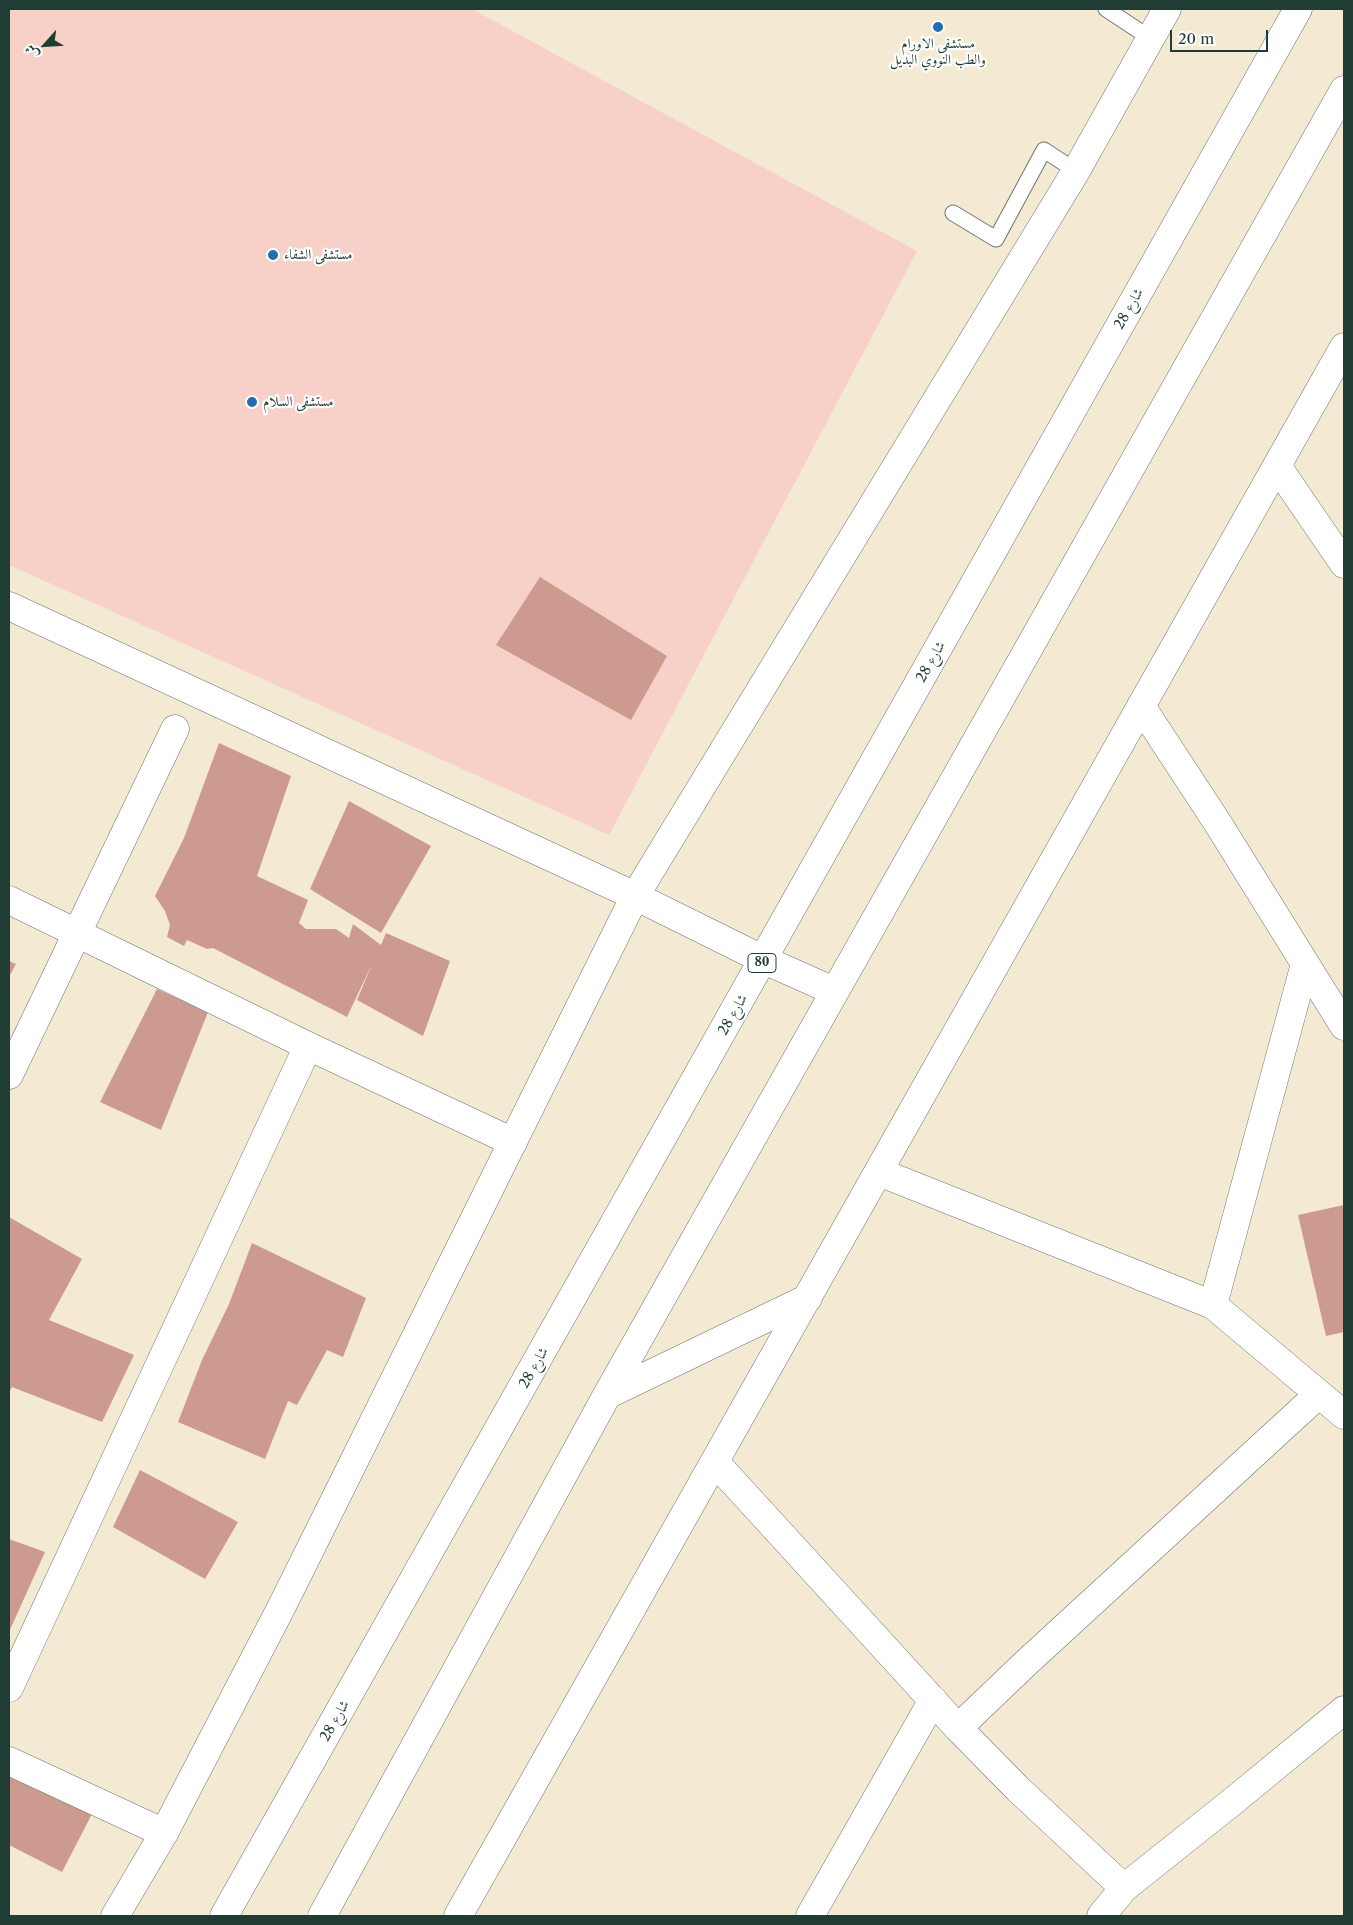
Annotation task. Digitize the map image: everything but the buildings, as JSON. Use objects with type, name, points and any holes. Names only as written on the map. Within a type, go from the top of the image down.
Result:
[{"type":"main road","points":[[115,1916],[164,1833],[282,1606],[635,896],[1076,171],[1167,9]]},
{"type":"main road","name":"شارع 28","points":[[224,1916],[1298,9]]},
{"type":"main road","points":[[322,1916],[607,1395],[1344,90]]},
{"type":"main road","points":[[458,1916],[1344,347]]},
{"type":"main road","points":[[1277,466],[1344,564]]},
{"type":"main road","points":[[9,606],[635,896],[764,960],[834,991]]},
{"type":"main road","points":[[1142,706],[1344,1026]]},
{"type":"main road","points":[[9,1075],[175,729]]},
{"type":"main road","points":[[9,900],[308,1046],[513,1142]]},
{"type":"main road","points":[[1213,1305],[1305,964]]},
{"type":"main road","points":[[9,1688],[308,1046]]},
{"type":"main road","points":[[879,1172],[1213,1305],[1344,1415]]},
{"type":"main road","points":[[607,1395],[808,1298]]},
{"type":"main road","points":[[958,1728],[1026,1663],[1319,1394]]},
{"type":"main road","points":[[715,1462],[958,1728],[1018,1790],[1124,1888]]},
{"type":"main road","points":[[810,1916],[933,1700]]},
{"type":"main road","points":[[1101,1916],[1124,1888],[1344,1710]]},
{"type":"main road","points":[[9,1761],[164,1833]]},
{"type":"lane","points":[[1106,9],[1150,38]]},
{"type":"lane","points":[[953,212],[996,239],[1044,150],[1076,171]]},
{"type":"shaded area","points":[[9,9],[472,9],[917,251],[609,835],[9,565]]},
{"type":"place","name":"مستشفى الاورام والطب النووي البديل","points":[[938,27]]},
{"type":"place","name":"مستشفى الشفاء","points":[[273,255]]},
{"type":"place","name":"مستشفى السلام","points":[[252,402]]}]
